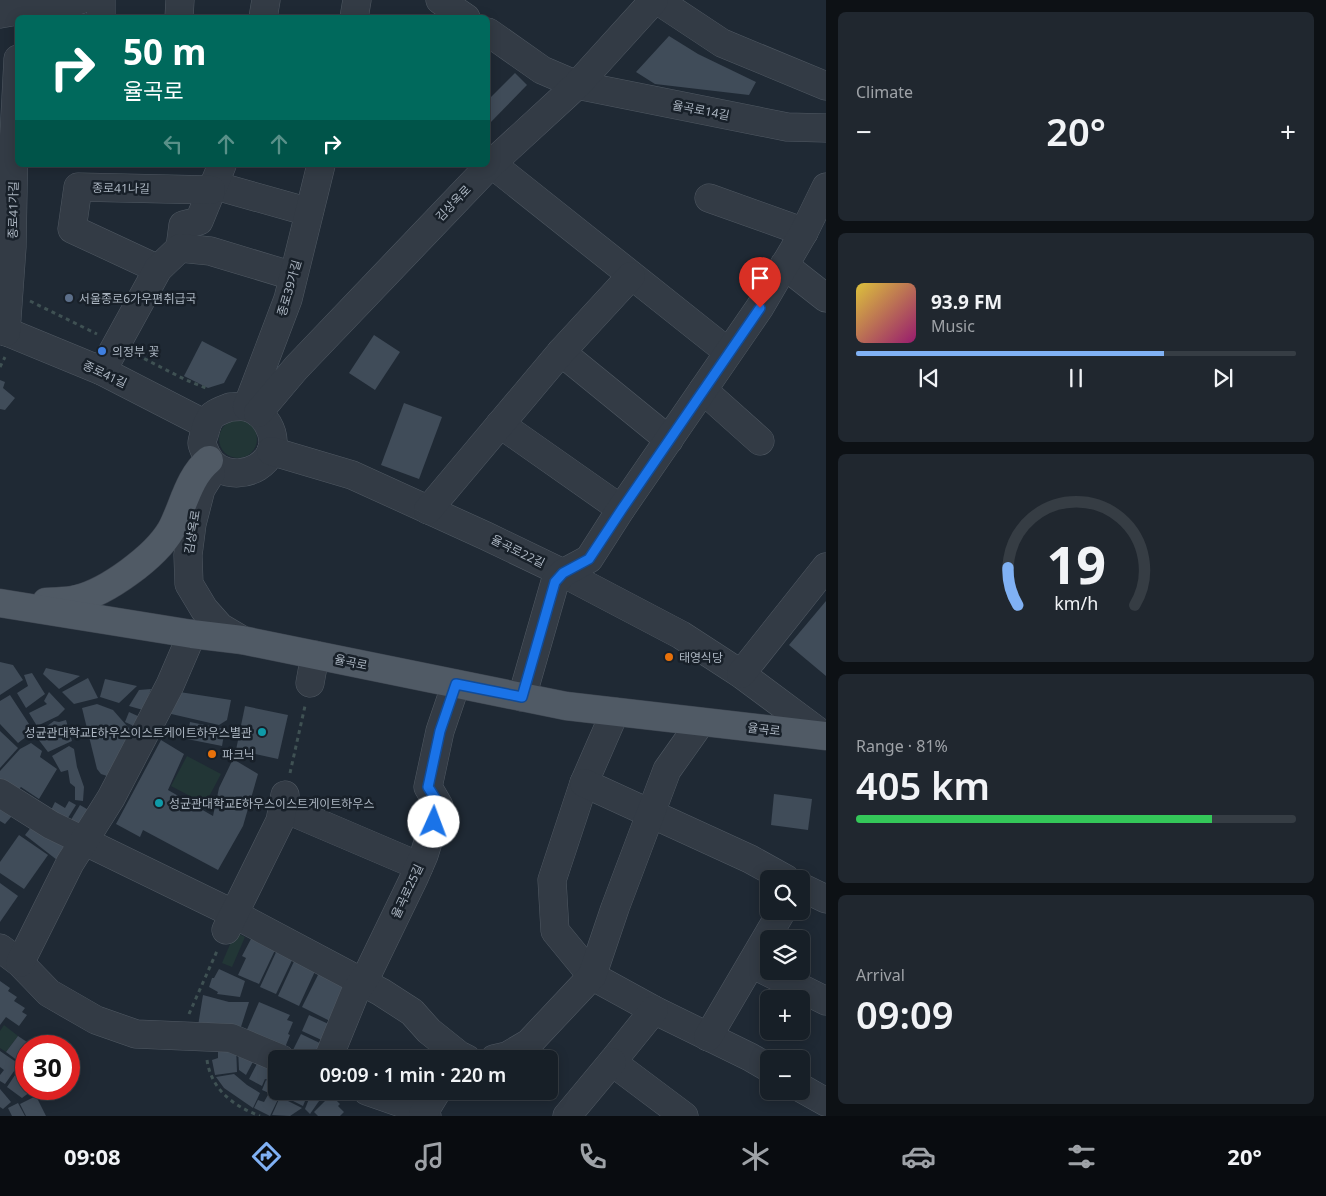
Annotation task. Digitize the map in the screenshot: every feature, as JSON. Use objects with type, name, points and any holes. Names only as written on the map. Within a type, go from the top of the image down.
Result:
[{"type":"main road","points":[[4,604],[76,600],[112,584],[147,558],[170,531],[190,485],[204,464],[213,463]]},
{"type":"main road","name":"율곡로","points":[[4,604],[192,634],[242,640],[566,706],[824,736]]},
{"type":"street","points":[[12,14],[80,0]]},
{"type":"street","points":[[101,0],[101,15]]},
{"type":"street","points":[[179,15],[180,0]]},
{"type":"street","points":[[264,15],[266,0]]},
{"type":"street","points":[[354,15],[357,0]]},
{"type":"street","points":[[440,0],[462,15]]},
{"type":"street","points":[[656,0],[722,43],[826,86]]},
{"type":"street","name":"김상옥로","points":[[490,161],[577,85],[656,0]]},
{"type":"street","name":"율곡로14길","points":[[490,33],[542,70],[577,85],[787,127],[826,128]]},
{"type":"street","points":[[490,163],[728,352]]},
{"type":"street","name":"종로41가길","points":[[3,331],[12,247],[15,164]]},
{"type":"street","name":"종로39가길","points":[[252,410],[288,298],[320,167]]},
{"type":"street","name":"김상옥로","points":[[252,410],[296,368],[484,167]]},
{"type":"street","points":[[102,371],[158,269],[180,248],[183,225],[199,222],[216,180],[309,212]]},
{"type":"street","name":"종로41나길","points":[[158,269],[72,229],[78,187],[216,180]]},
{"type":"street","points":[[522,697],[555,582],[563,573],[589,559],[728,352],[760,308],[804,232],[826,187]]},
{"type":"street","points":[[709,198],[804,232]]},
{"type":"street","points":[[180,248],[210,251],[293,276]]},
{"type":"street","points":[[784,265],[826,298]]},
{"type":"street","points":[[428,510],[561,352],[631,276]]},
{"type":"street","name":"종로41길","points":[[3,331],[102,371],[206,425]]},
{"type":"street","points":[[561,352],[669,440]]},
{"type":"street","points":[[703,390],[760,441]]},
{"type":"street","points":[[230,407],[252,410],[268,422],[272,436],[271,451],[260,465],[244,473],[228,472],[213,463],[202,443],[206,425],[214,415],[230,407]]},
{"type":"street","points":[[500,424],[622,509]]},
{"type":"street","name":"율곡로22길","points":[[271,451],[352,475],[563,573],[681,635],[741,674],[824,736]]},
{"type":"street","name":"김상옥로","points":[[213,463],[201,489],[192,524],[188,555],[189,584],[204,609],[220,627],[242,640]]},
{"type":"street","points":[[741,674],[826,567]]},
{"type":"street","points":[[192,634],[161,702],[111,798],[10,955],[49,993],[96,1020],[136,1034],[231,1038],[268,1054]]},
{"type":"street","points":[[310,682],[315,655]]},
{"type":"street","name":"율곡로25길","points":[[332,1050],[355,993],[368,973],[419,866],[440,806],[428,787],[440,731],[456,684]]},
{"type":"street","points":[[616,712],[584,783],[552,880],[555,931],[592,976],[654,1010],[760,1063]]},
{"type":"street","points":[[517,1050],[529,1043],[592,976],[667,770],[701,722]]},
{"type":"street","points":[[584,783],[750,859],[770,870]]},
{"type":"street","points":[[0,793],[51,825],[84,841],[230,923],[361,982],[412,1012],[429,1031],[452,1050]]},
{"type":"street","points":[[230,923],[280,821],[284,802],[419,866]]},
{"type":"street","points":[[810,891],[826,899]]},
{"type":"street","points":[[708,1037],[777,920]]},
{"type":"street","points":[[752,964],[826,1001]]},
{"type":"street","points":[[568,1116],[654,1010]]},
{"type":"street","points":[[612,1062],[670,1112]]},
{"type":"street","points":[[810,1093],[826,1102]]},
{"type":"street","points":[[393,1100],[425,1115],[432,1100]]},
{"type":"path","points":[[284,802],[310,682]]},
{"type":"path","points":[[230,923],[192,1036],[215,1085],[248,1112],[260,1116]]},
{"type":"green space","points":[[238,420],[251,426],[257,439],[251,452],[238,458],[225,452],[219,439],[225,426]]},
{"type":"green space","points":[[187,756],[221,774],[205,804],[171,786]]},
{"type":"green space","points":[[237,933],[245,937],[232,967],[222,963],[234,935]]},
{"type":"green space","points":[[4,1025],[17,1035],[6,1052],[0,1048],[0,1031]]},
{"type":"building","points":[[669,36],[698,54],[756,82],[749,95],[655,84],[636,72]]},
{"type":"building","points":[[515,73],[527,85],[490,123],[490,98]]},
{"type":"building","points":[[374,335],[400,352],[375,390],[349,373]]},
{"type":"building","points":[[202,341],[237,359],[224,383],[208,388],[184,376]]},
{"type":"building","points":[[0,380],[5,382],[3,388],[15,398],[5,410],[0,409]]},
{"type":"building","points":[[404,403],[442,417],[419,479],[381,465]]},
{"type":"building","points":[[826,601],[826,676],[789,645]]},
{"type":"building","points":[[0,662],[13,665],[23,680],[0,695]]},
{"type":"building","points":[[46,668],[80,676],[59,689],[43,674]]},
{"type":"building","points":[[32,673],[45,694],[26,708],[17,693],[28,686],[24,675]]},
{"type":"building","points":[[88,678],[98,698],[74,704],[62,692]]},
{"type":"building","points":[[105,679],[137,686],[119,703],[100,697]]},
{"type":"building","points":[[151,689],[143,710],[129,706],[139,690]]},
{"type":"building","points":[[173,691],[231,700],[227,720],[219,725],[167,713]]},
{"type":"building","points":[[49,692],[65,709],[58,716],[37,726],[29,713],[47,704],[44,701]]},
{"type":"building","points":[[10,695],[29,724],[26,727],[31,733],[18,743],[0,724],[0,701]]},
{"type":"building","points":[[97,704],[113,710],[134,734],[110,777],[101,774],[97,769],[82,708]]},
{"type":"building","name":"성균관대학교E하우스이스트게이트하우스별관","points":[[245,706],[288,715],[278,759],[236,750]]},
{"type":"building","points":[[129,712],[140,717],[136,727],[125,722]]},
{"type":"building","points":[[66,720],[72,741],[48,752],[35,735],[54,721]]},
{"type":"building","points":[[190,722],[225,729],[222,746],[187,739]]},
{"type":"building","points":[[0,731],[18,748],[0,768]]},
{"type":"building","name":"성균관대학교E하우스이스트게이트하우스","points":[[161,740],[184,754],[168,790],[213,816],[219,788],[233,759],[258,774],[243,826],[218,870],[143,830],[140,837],[116,824]]},
{"type":"building","points":[[31,743],[42,751],[40,757],[57,769],[39,799],[21,787],[17,791],[0,780],[0,771],[20,749]]},
{"type":"building","points":[[69,746],[74,749],[77,767],[84,787],[83,801],[75,800],[75,787],[70,783],[68,770],[61,772],[52,756]]},
{"type":"building","points":[[774,794],[812,799],[808,830],[771,825]]},
{"type":"building","points":[[0,799],[17,810],[5,824],[0,821]]},
{"type":"building","points":[[69,801],[76,805],[66,821],[50,812],[55,802],[65,808]]},
{"type":"building","points":[[80,805],[92,812],[81,830],[69,823]]},
{"type":"building","points":[[36,821],[68,845],[57,860],[25,835]]},
{"type":"building","points":[[19,835],[48,855],[24,889],[0,873],[0,862]]},
{"type":"building","points":[[0,883],[18,896],[0,922]]},
{"type":"building","points":[[252,937],[276,948],[259,984],[238,975],[246,958],[242,956]]},
{"type":"building","points":[[278,948],[294,956],[276,994],[260,987]]},
{"type":"building","points":[[296,957],[317,967],[299,1006],[278,996]]},
{"type":"building","points":[[219,969],[245,981],[240,997],[217,994],[218,992],[209,987],[212,978],[214,978]]},
{"type":"building","points":[[319,973],[349,987],[332,1022],[302,1007]]},
{"type":"building","points":[[0,981],[10,988],[8,991],[17,997],[14,1001],[25,1008],[22,1012],[27,1015],[19,1026],[6,1017],[0,1025]]},
{"type":"building","points":[[203,995],[229,1002],[249,1002],[240,1030],[197,1032]]},
{"type":"building","points":[[259,1002],[290,1015],[287,1020],[293,1022],[284,1050],[245,1034]]},
{"type":"building","points":[[309,1015],[335,1027],[328,1043],[302,1031]]},
{"type":"building","points":[[301,1034],[326,1046],[324,1050],[293,1050]]},
{"type":"building","points":[[15,1040],[15,1059],[6,1052]]},
{"type":"building","points":[[218,1044],[236,1046],[237,1072],[215,1075],[212,1060],[218,1058]]},
{"type":"building","points":[[238,1048],[256,1056],[246,1075],[239,1070]]},
{"type":"building","points":[[0,1051],[15,1061],[15,1070],[5,1084],[0,1081],[0,1075],[4,1070],[0,1067]]},
{"type":"building","points":[[261,1056],[268,1060],[268,1080],[265,1079],[262,1086],[249,1079]]},
{"type":"building","points":[[234,1074],[260,1093],[253,1108],[224,1088],[216,1077]]},
{"type":"building","points":[[15,1075],[15,1093],[7,1087]]},
{"type":"building","points":[[266,1080],[268,1081],[268,1093],[262,1090]]},
{"type":"building","points":[[0,1089],[11,1102],[3,1109],[0,1107]]},
{"type":"building","points":[[268,1095],[268,1100],[278,1100],[270,1116],[254,1108],[258,1100],[264,1102]]},
{"type":"building","points":[[28,1100],[38,1100],[46,1116],[26,1116],[20,1104]]},
{"type":"building","points":[[279,1100],[286,1100],[302,1108],[290,1116],[272,1115]]},
{"type":"building","points":[[291,1100],[305,1100],[303,1106]]},
{"type":"building","points":[[308,1100],[320,1100],[310,1114],[305,1109]]},
{"type":"building","points":[[326,1100],[336,1100],[340,1104],[338,1106],[344,1112],[340,1116],[318,1116],[314,1112]]},
{"type":"building","points":[[18,1103],[25,1116],[12,1116],[8,1108]]},
{"type":"place","name":"서울종로6가우편취급국","points":[[69,298]]},
{"type":"place","name":"의정부 꽃","points":[[102,351]]},
{"type":"place","name":"태영식당","points":[[669,657]]},
{"type":"place","name":"성균관대학교E하우스이스트게이트하우스별관","points":[[262,732]]},
{"type":"place","name":"파크닉","points":[[212,754]]},
{"type":"place","name":"성균관대학교E하우스이스트게이트하우스","points":[[159,803]]},
{"type":"route","points":[[434,822],[440,806],[428,787],[440,731],[456,684],[522,697],[555,582],[563,573],[589,559],[728,352],[760,308]]}]
